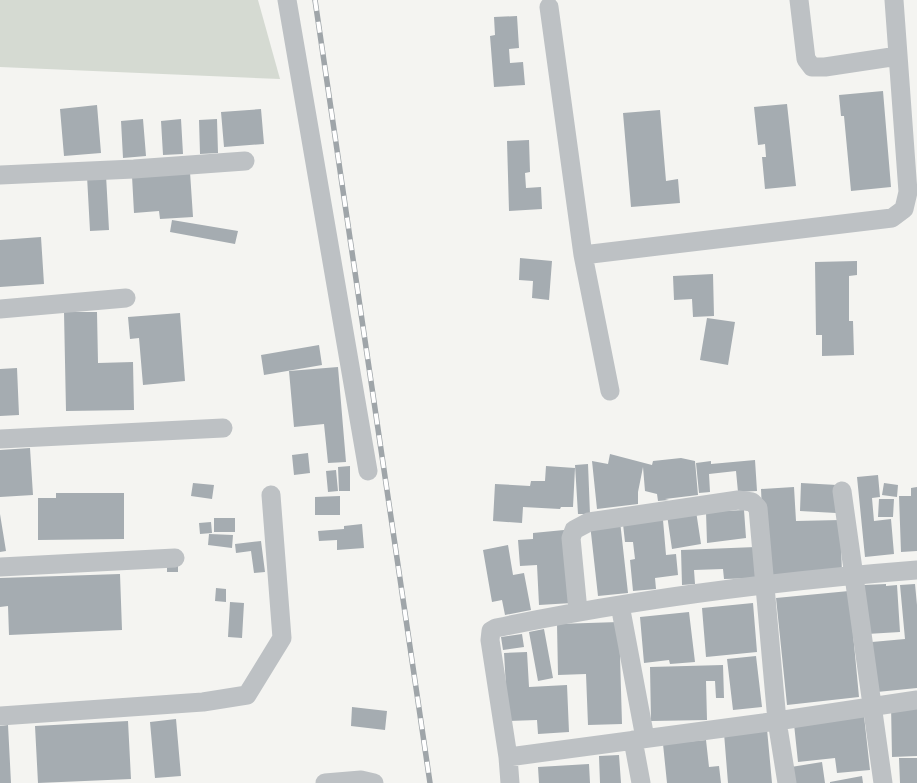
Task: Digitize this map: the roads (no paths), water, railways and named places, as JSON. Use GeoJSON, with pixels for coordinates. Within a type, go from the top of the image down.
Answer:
{"type":"FeatureCollection","features":[{"type":"Feature","properties":{"kind":"street"},"geometry":{"type":"LineString","coordinates":[[287,0],[368,471]]}},
{"type":"Feature","properties":{"kind":"street"},"geometry":{"type":"LineString","coordinates":[[799,0],[806,59],[812,67],[825,67],[898,56]]}},
{"type":"Feature","properties":{"kind":"street"},"geometry":{"type":"LineString","coordinates":[[583,255],[892,218],[904,209],[908,192],[894,0]]}},
{"type":"Feature","properties":{"kind":"street"},"geometry":{"type":"LineString","coordinates":[[549,8],[583,255],[610,392]]}},
{"type":"Feature","properties":{"kind":"street"},"geometry":{"type":"LineString","coordinates":[[0,176],[245,161]]}},
{"type":"Feature","properties":{"kind":"street"},"geometry":{"type":"LineString","coordinates":[[0,309],[126,298]]}},
{"type":"Feature","properties":{"kind":"street"},"geometry":{"type":"LineString","coordinates":[[0,439],[223,428]]}},
{"type":"Feature","properties":{"kind":"street"},"geometry":{"type":"LineString","coordinates":[[842,491],[883,783]]}},
{"type":"Feature","properties":{"kind":"street"},"geometry":{"type":"LineString","coordinates":[[0,716],[203,702],[247,695],[282,638],[271,495]]}},
{"type":"Feature","properties":{"kind":"street"},"geometry":{"type":"LineString","coordinates":[[578,611],[571,538],[574,530],[589,522],[738,500],[752,502],[758,508],[776,721],[787,783]]}},
{"type":"Feature","properties":{"kind":"street"},"geometry":{"type":"LineString","coordinates":[[0,567],[175,558]]}},
{"type":"Feature","properties":{"kind":"street"},"geometry":{"type":"LineString","coordinates":[[510,783],[490,640],[491,631],[496,628],[578,611],[764,584],[917,570]]}},
{"type":"Feature","properties":{"kind":"street"},"geometry":{"type":"LineString","coordinates":[[620,605],[639,739],[641,783]]}},
{"type":"Feature","properties":{"kind":"street"},"geometry":{"type":"LineString","coordinates":[[508,758],[917,700]]}},
{"type":"Feature","properties":{"kind":"street"},"geometry":{"type":"LineString","coordinates":[[325,783],[361,780],[374,783]]}},
{"type":"Feature","properties":{"kind":"railway"},"geometry":{"type":"LineString","coordinates":[[315,0],[430,783]]}}]}
